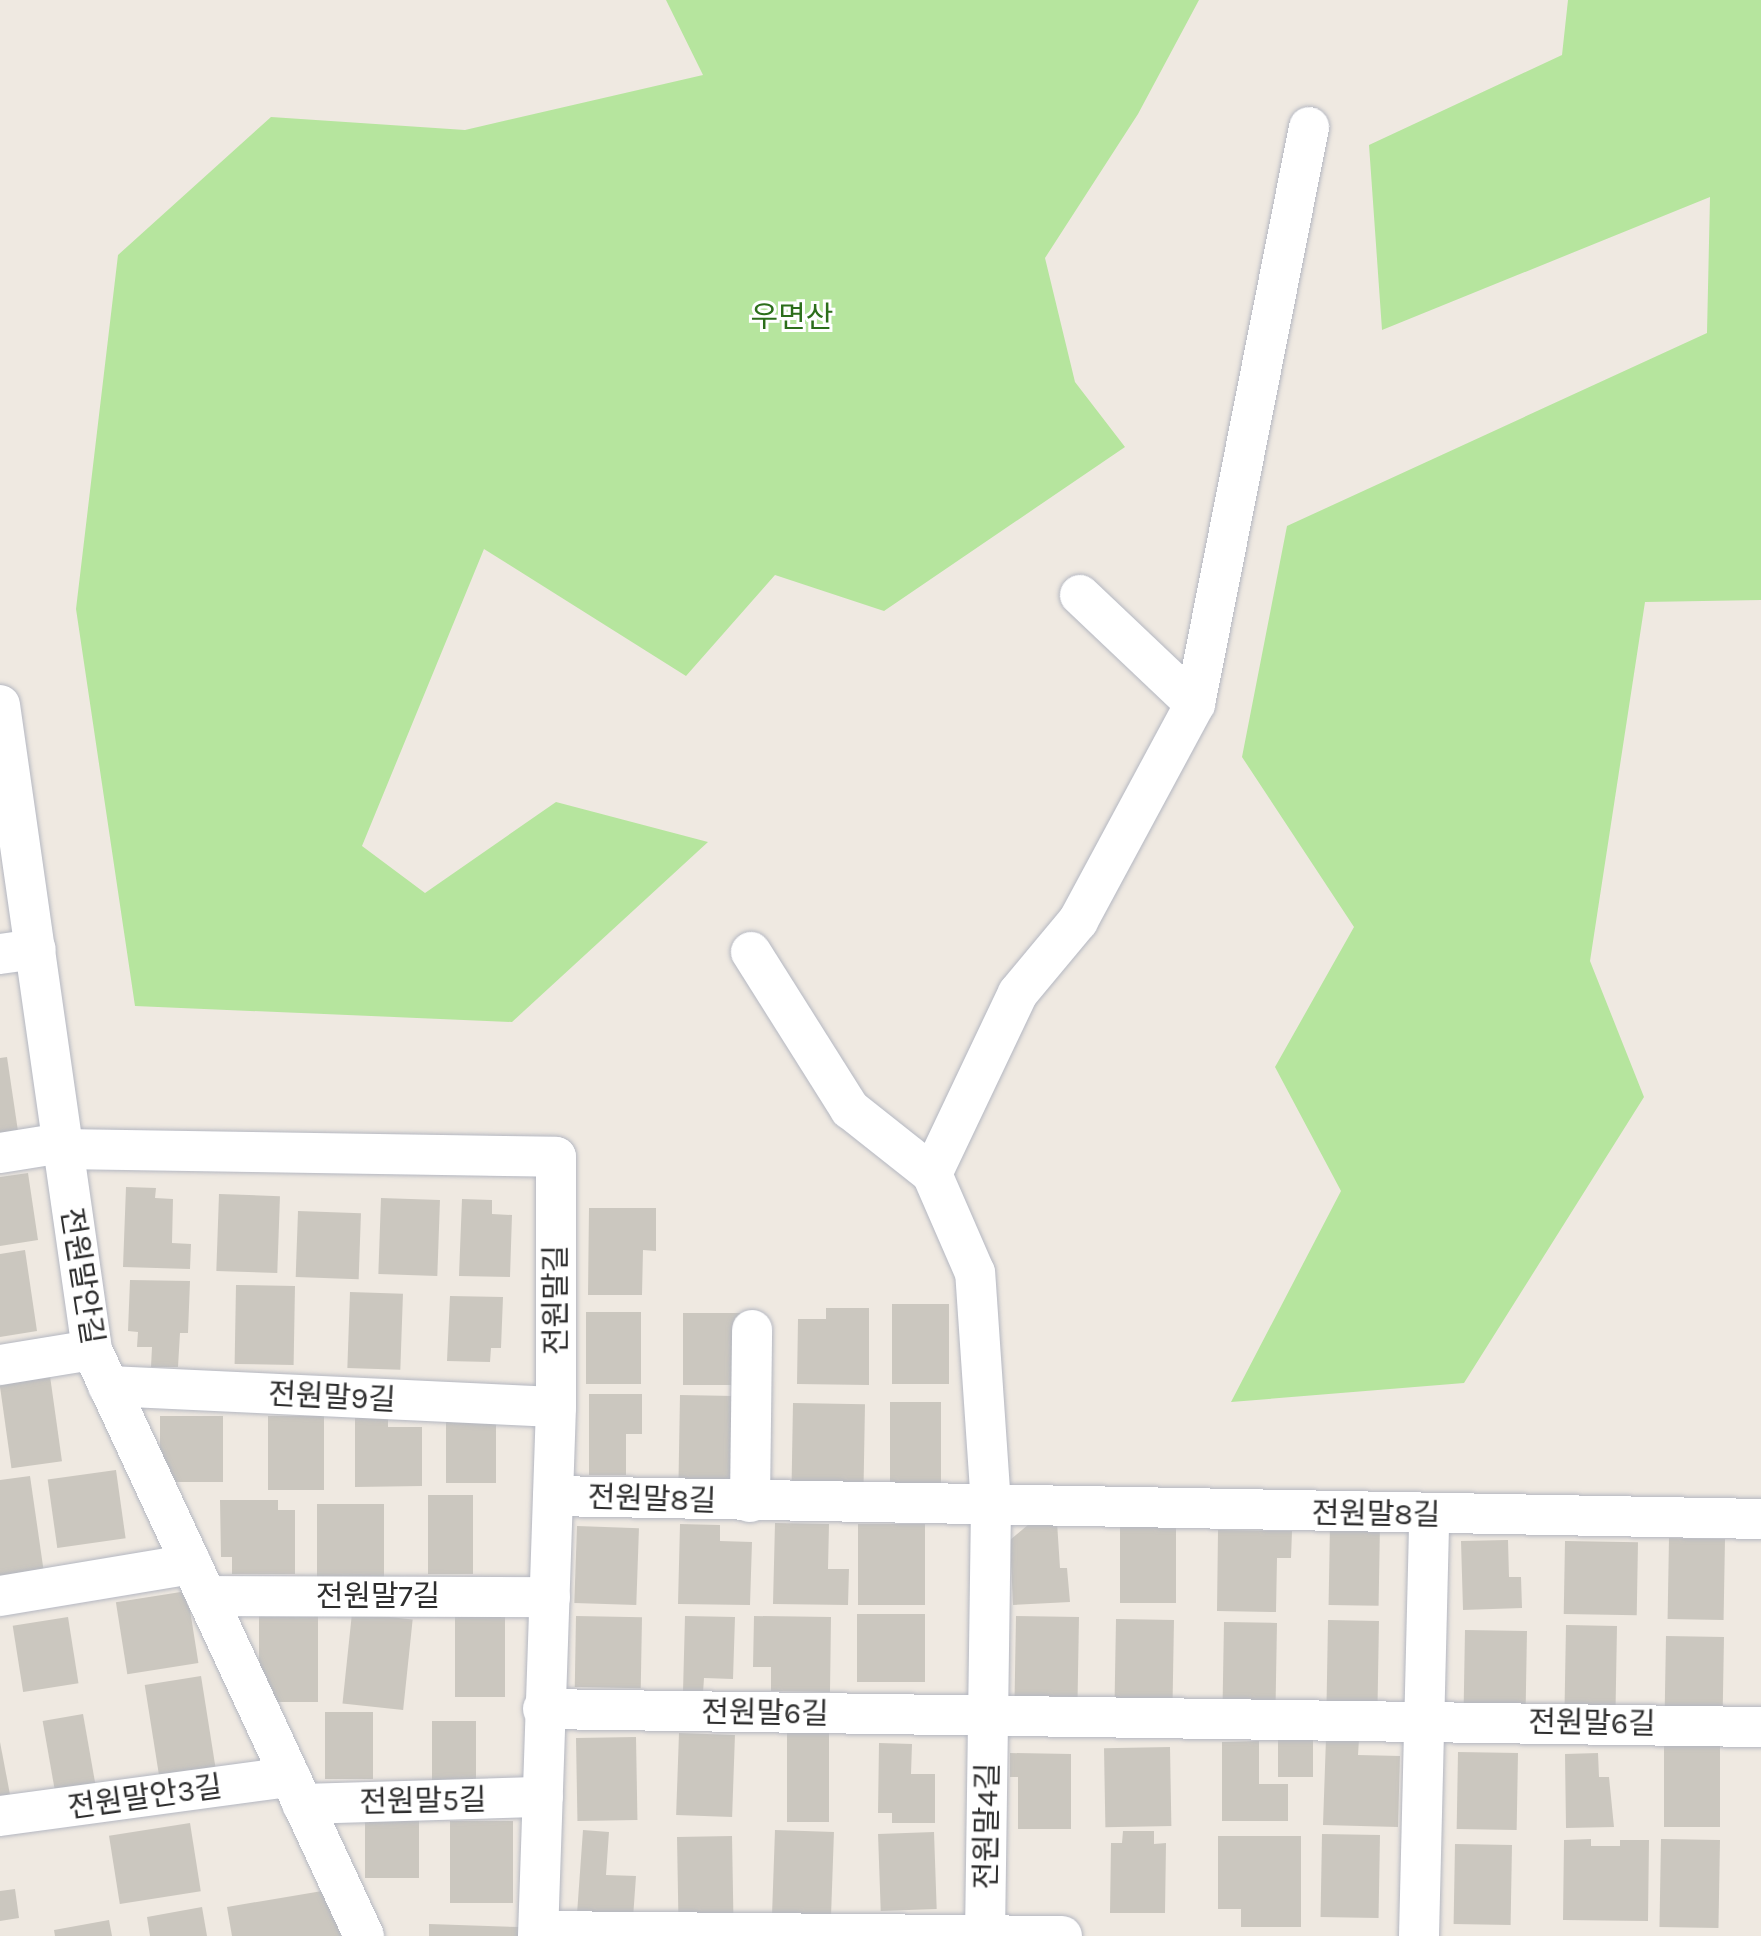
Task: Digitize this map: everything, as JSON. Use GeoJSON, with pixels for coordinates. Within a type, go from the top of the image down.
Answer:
{"type":"FeatureCollection","features":[{"type":"Feature","properties":{"kind":"street"},"geometry":{"type":"LineString","coordinates":[[932,1174],[1018,993],[1078,921],[1195,704],[1309,127]]}},
{"type":"Feature","properties":{"kind":"street"},"geometry":{"type":"LineString","coordinates":[[1080,595],[1195,704]]}},
{"type":"Feature","properties":{"kind":"street","name":"전원말안길"},"geometry":{"type":"LineString","coordinates":[[3,730],[18,951],[62,1146],[92,1350],[364,1936]]}},
{"type":"Feature","properties":{"kind":"street"},"geometry":{"type":"LineString","coordinates":[[751,952],[850,1109],[932,1174],[975,1273],[991,1505],[988,1717]]}},
{"type":"Feature","properties":{"kind":"street"},"geometry":{"type":"LineString","coordinates":[[0,1153],[62,1146]]}},
{"type":"Feature","properties":{"kind":"street","name":"전원말길"},"geometry":{"type":"LineString","coordinates":[[62,1146],[556,1157],[556,1407],[543,1709],[539,1933]]}},
{"type":"Feature","properties":{"kind":"street","name":"전원말8길"},"geometry":{"type":"LineString","coordinates":[[750,1502],[752,1330]]}},
{"type":"Feature","properties":{"kind":"street"},"geometry":{"type":"LineString","coordinates":[[0,1365],[92,1350]]}},
{"type":"Feature","properties":{"kind":"street","name":"전원말9길"},"geometry":{"type":"LineString","coordinates":[[108,1386],[556,1407]]}},
{"type":"Feature","properties":{"kind":"street","name":"전원말8길"},"geometry":{"type":"LineString","coordinates":[[553,1496],[1761,1519]]}},
{"type":"Feature","properties":{"kind":"street"},"geometry":{"type":"LineString","coordinates":[[1419,1936],[1429,1515]]}},
{"type":"Feature","properties":{"kind":"street","name":"전원말7길"},"geometry":{"type":"LineString","coordinates":[[0,1596],[198,1580],[550,1597]]}},
{"type":"Feature","properties":{"kind":"street","name":"전원말6길"},"geometry":{"type":"LineString","coordinates":[[543,1709],[1761,1727]]}},
{"type":"Feature","properties":{"kind":"street","name":"전원말4길"},"geometry":{"type":"LineString","coordinates":[[985,1936],[988,1717]]}},
{"type":"Feature","properties":{"kind":"street","name":"전원말5길"},"geometry":{"type":"LineString","coordinates":[[296,1790],[543,1797]]}},
{"type":"Feature","properties":{"kind":"street","name":"전원말안3길"},"geometry":{"type":"LineString","coordinates":[[0,1816],[296,1790]]}},
{"type":"Feature","properties":{"kind":"street"},"geometry":{"type":"LineString","coordinates":[[539,1933],[1062,1936]]}},
{"type":"Feature","properties":{"kind":"green space","name":"우면산"},"geometry":{"type":"Polygon","coordinates":[[[666,0],[1199,0],[1138,114],[1045,258],[1075,382],[1125,447],[884,611],[775,575],[686,676],[484,549],[362,846],[425,893],[556,802],[708,842],[512,1022],[135,1006],[76,609],[118,255],[271,117],[465,130],[703,75],[666,0]]]}},
{"type":"Feature","properties":{"kind":"green space"},"geometry":{"type":"Polygon","coordinates":[[[1568,0],[1761,0],[1761,600],[1645,602],[1590,961],[1644,1097],[1464,1383],[1231,1402],[1341,1191],[1275,1067],[1354,927],[1242,757],[1287,526],[1707,333],[1710,197],[1382,330],[1369,145],[1562,55],[1568,0]]]}},
{"type":"Feature","properties":{"kind":"building"},"geometry":{"type":"Polygon","coordinates":[[[7,1057],[19,1138],[0,1141],[0,1058],[7,1057]]]}},
{"type":"Feature","properties":{"kind":"building"},"geometry":{"type":"Polygon","coordinates":[[[28,1173],[38,1240],[0,1246],[0,1177],[28,1173]]]}},
{"type":"Feature","properties":{"kind":"building"},"geometry":{"type":"Polygon","coordinates":[[[126,1187],[156,1188],[155,1198],[173,1199],[172,1243],[191,1244],[190,1269],[123,1267],[126,1187]]]}},
{"type":"Feature","properties":{"kind":"building"},"geometry":{"type":"Polygon","coordinates":[[[219,1194],[280,1196],[277,1273],[216,1271],[219,1194]]]}},
{"type":"Feature","properties":{"kind":"building"},"geometry":{"type":"Polygon","coordinates":[[[381,1198],[440,1200],[437,1276],[378,1274],[381,1198]]]}},
{"type":"Feature","properties":{"kind":"building"},"geometry":{"type":"Polygon","coordinates":[[[462,1199],[492,1200],[492,1214],[512,1215],[510,1277],[459,1276],[462,1199]]]}},
{"type":"Feature","properties":{"kind":"building"},"geometry":{"type":"Polygon","coordinates":[[[589,1208],[656,1208],[656,1251],[643,1250],[642,1295],[588,1295],[589,1208]]]}},
{"type":"Feature","properties":{"kind":"building"},"geometry":{"type":"Polygon","coordinates":[[[298,1211],[361,1213],[359,1279],[296,1277],[298,1211]]]}},
{"type":"Feature","properties":{"kind":"building"},"geometry":{"type":"Polygon","coordinates":[[[25,1250],[37,1331],[0,1337],[0,1254],[25,1250]]]}},
{"type":"Feature","properties":{"kind":"building"},"geometry":{"type":"Polygon","coordinates":[[[130,1280],[190,1281],[188,1333],[180,1333],[178,1367],[151,1367],[152,1347],[137,1347],[138,1332],[128,1331],[130,1280]]]}},
{"type":"Feature","properties":{"kind":"building"},"geometry":{"type":"Polygon","coordinates":[[[236,1285],[295,1286],[294,1365],[235,1364],[236,1285]]]}},
{"type":"Feature","properties":{"kind":"building"},"geometry":{"type":"Polygon","coordinates":[[[350,1292],[403,1294],[400,1370],[347,1368],[350,1292]]]}},
{"type":"Feature","properties":{"kind":"building"},"geometry":{"type":"Polygon","coordinates":[[[450,1296],[503,1297],[501,1348],[491,1348],[490,1362],[447,1361],[450,1296]]]}},
{"type":"Feature","properties":{"kind":"building"},"geometry":{"type":"Polygon","coordinates":[[[892,1304],[949,1304],[949,1384],[892,1384],[892,1304]]]}},
{"type":"Feature","properties":{"kind":"building"},"geometry":{"type":"Polygon","coordinates":[[[826,1308],[869,1308],[869,1385],[797,1384],[798,1319],[826,1319],[826,1308]]]}},
{"type":"Feature","properties":{"kind":"building"},"geometry":{"type":"Polygon","coordinates":[[[586,1312],[641,1312],[641,1384],[586,1384],[586,1312]]]}},
{"type":"Feature","properties":{"kind":"building"},"geometry":{"type":"Polygon","coordinates":[[[683,1313],[740,1313],[740,1385],[683,1385],[683,1313]]]}},
{"type":"Feature","properties":{"kind":"building"},"geometry":{"type":"Polygon","coordinates":[[[50,1376],[62,1461],[11,1468],[0,1383],[50,1376]]]}},
{"type":"Feature","properties":{"kind":"building"},"geometry":{"type":"Polygon","coordinates":[[[589,1394],[642,1394],[642,1434],[626,1434],[626,1475],[589,1475],[589,1394]]]}},
{"type":"Feature","properties":{"kind":"building"},"geometry":{"type":"Polygon","coordinates":[[[680,1395],[734,1396],[732,1486],[678,1485],[680,1395]]]}},
{"type":"Feature","properties":{"kind":"building"},"geometry":{"type":"Polygon","coordinates":[[[890,1402],[941,1402],[941,1488],[890,1488],[890,1402]]]}},
{"type":"Feature","properties":{"kind":"building"},"geometry":{"type":"Polygon","coordinates":[[[793,1403],[865,1404],[864,1483],[792,1482],[793,1403]]]}},
{"type":"Feature","properties":{"kind":"building"},"geometry":{"type":"Polygon","coordinates":[[[446,1412],[496,1412],[496,1483],[446,1483],[446,1412]]]}},
{"type":"Feature","properties":{"kind":"building"},"geometry":{"type":"Polygon","coordinates":[[[160,1416],[223,1416],[223,1482],[160,1482],[160,1416]]]}},
{"type":"Feature","properties":{"kind":"building"},"geometry":{"type":"Polygon","coordinates":[[[268,1416],[324,1416],[324,1490],[268,1490],[268,1416]]]}},
{"type":"Feature","properties":{"kind":"building"},"geometry":{"type":"Polygon","coordinates":[[[388,1417],[388,1427],[422,1427],[422,1486],[355,1487],[355,1418],[388,1417]]]}},
{"type":"Feature","properties":{"kind":"building"},"geometry":{"type":"Polygon","coordinates":[[[116,1470],[126,1538],[57,1548],[48,1480],[116,1470]]]}},
{"type":"Feature","properties":{"kind":"building"},"geometry":{"type":"Polygon","coordinates":[[[30,1476],[44,1573],[0,1580],[0,1480],[30,1476]]]}},
{"type":"Feature","properties":{"kind":"building"},"geometry":{"type":"Polygon","coordinates":[[[428,1495],[473,1495],[473,1574],[428,1574],[428,1495]]]}},
{"type":"Feature","properties":{"kind":"building"},"geometry":{"type":"Polygon","coordinates":[[[220,1500],[278,1500],[278,1510],[295,1510],[295,1574],[232,1574],[232,1557],[221,1557],[220,1500]]]}},
{"type":"Feature","properties":{"kind":"building"},"geometry":{"type":"Polygon","coordinates":[[[317,1504],[384,1504],[384,1580],[317,1580],[317,1504]]]}},
{"type":"Feature","properties":{"kind":"building"},"geometry":{"type":"Polygon","coordinates":[[[1120,1521],[1176,1521],[1176,1603],[1120,1603],[1120,1521]]]}},
{"type":"Feature","properties":{"kind":"building"},"geometry":{"type":"Polygon","coordinates":[[[1057,1522],[1060,1568],[1067,1568],[1070,1602],[1013,1605],[1010,1540],[1029,1524],[1057,1522]]]}},
{"type":"Feature","properties":{"kind":"building"},"geometry":{"type":"Polygon","coordinates":[[[775,1523],[829,1524],[828,1569],[849,1569],[848,1605],[773,1604],[775,1523]]]}},
{"type":"Feature","properties":{"kind":"building"},"geometry":{"type":"Polygon","coordinates":[[[680,1524],[720,1525],[720,1541],[752,1542],[750,1605],[678,1604],[680,1524]]]}},
{"type":"Feature","properties":{"kind":"building"},"geometry":{"type":"Polygon","coordinates":[[[858,1524],[925,1524],[925,1605],[858,1605],[858,1524]]]}},
{"type":"Feature","properties":{"kind":"building"},"geometry":{"type":"Polygon","coordinates":[[[1330,1524],[1380,1525],[1379,1606],[1329,1605],[1330,1524]]]}},
{"type":"Feature","properties":{"kind":"building"},"geometry":{"type":"Polygon","coordinates":[[[577,1526],[639,1528],[636,1605],[574,1603],[577,1526]]]}},
{"type":"Feature","properties":{"kind":"building"},"geometry":{"type":"Polygon","coordinates":[[[1218,1530],[1292,1531],[1291,1558],[1277,1558],[1276,1612],[1217,1611],[1218,1530]]]}},
{"type":"Feature","properties":{"kind":"building"},"geometry":{"type":"Polygon","coordinates":[[[1669,1538],[1725,1539],[1724,1620],[1668,1619],[1669,1538]]]}},
{"type":"Feature","properties":{"kind":"building"},"geometry":{"type":"Polygon","coordinates":[[[1508,1540],[1509,1577],[1521,1577],[1522,1608],[1463,1610],[1461,1541],[1508,1540]]]}},
{"type":"Feature","properties":{"kind":"building"},"geometry":{"type":"Polygon","coordinates":[[[1565,1541],[1638,1542],[1637,1615],[1564,1614],[1565,1541]]]}},
{"type":"Feature","properties":{"kind":"building"},"geometry":{"type":"Polygon","coordinates":[[[187,1591],[198,1663],[127,1674],[116,1602],[187,1591]]]}},
{"type":"Feature","properties":{"kind":"building"},"geometry":{"type":"Polygon","coordinates":[[[259,1610],[318,1610],[318,1702],[259,1702],[259,1610]]]}},
{"type":"Feature","properties":{"kind":"building"},"geometry":{"type":"Polygon","coordinates":[[[352,1613],[413,1619],[403,1710],[342,1704],[352,1613]]]}},
{"type":"Feature","properties":{"kind":"building"},"geometry":{"type":"Polygon","coordinates":[[[857,1614],[925,1614],[925,1682],[857,1682],[857,1614]]]}},
{"type":"Feature","properties":{"kind":"building"},"geometry":{"type":"Polygon","coordinates":[[[576,1616],[642,1617],[641,1688],[575,1687],[576,1616]]]}},
{"type":"Feature","properties":{"kind":"building"},"geometry":{"type":"Polygon","coordinates":[[[685,1616],[735,1617],[733,1679],[704,1678],[703,1693],[683,1692],[685,1616]]]}},
{"type":"Feature","properties":{"kind":"building"},"geometry":{"type":"Polygon","coordinates":[[[754,1616],[831,1617],[830,1692],[771,1691],[771,1667],[753,1667],[754,1616]]]}},
{"type":"Feature","properties":{"kind":"building"},"geometry":{"type":"Polygon","coordinates":[[[1016,1616],[1079,1617],[1078,1697],[1015,1696],[1016,1616]]]}},
{"type":"Feature","properties":{"kind":"building"},"geometry":{"type":"Polygon","coordinates":[[[68,1617],[78,1683],[23,1692],[13,1626],[68,1617]]]}},
{"type":"Feature","properties":{"kind":"building"},"geometry":{"type":"Polygon","coordinates":[[[455,1617],[505,1617],[505,1697],[455,1697],[455,1617]]]}},
{"type":"Feature","properties":{"kind":"building"},"geometry":{"type":"Polygon","coordinates":[[[1116,1619],[1174,1620],[1173,1702],[1115,1701],[1116,1619]]]}},
{"type":"Feature","properties":{"kind":"building"},"geometry":{"type":"Polygon","coordinates":[[[1328,1620],[1379,1621],[1378,1705],[1327,1704],[1328,1620]]]}},
{"type":"Feature","properties":{"kind":"building"},"geometry":{"type":"Polygon","coordinates":[[[1224,1622],[1277,1623],[1276,1703],[1223,1702],[1224,1622]]]}},
{"type":"Feature","properties":{"kind":"building"},"geometry":{"type":"Polygon","coordinates":[[[1566,1625],[1617,1626],[1615,1714],[1564,1713],[1566,1625]]]}},
{"type":"Feature","properties":{"kind":"building"},"geometry":{"type":"Polygon","coordinates":[[[1465,1630],[1527,1631],[1526,1704],[1464,1703],[1465,1630]]]}},
{"type":"Feature","properties":{"kind":"building"},"geometry":{"type":"Polygon","coordinates":[[[1666,1636],[1724,1637],[1723,1707],[1665,1706],[1666,1636]]]}},
{"type":"Feature","properties":{"kind":"building"},"geometry":{"type":"Polygon","coordinates":[[[201,1676],[216,1772],[160,1781],[145,1685],[201,1676]]]}},
{"type":"Feature","properties":{"kind":"building"},"geometry":{"type":"Polygon","coordinates":[[[325,1712],[373,1712],[373,1779],[325,1779],[325,1712]]]}},
{"type":"Feature","properties":{"kind":"building"},"geometry":{"type":"Polygon","coordinates":[[[83,1714],[95,1784],[55,1791],[43,1721],[83,1714]]]}},
{"type":"Feature","properties":{"kind":"building"},"geometry":{"type":"Polygon","coordinates":[[[432,1721],[476,1721],[476,1788],[432,1788],[432,1721]]]}},
{"type":"Feature","properties":{"kind":"building"},"geometry":{"type":"Polygon","coordinates":[[[787,1732],[829,1732],[829,1822],[787,1822],[787,1732]]]}},
{"type":"Feature","properties":{"kind":"building"},"geometry":{"type":"Polygon","coordinates":[[[679,1733],[735,1735],[732,1817],[676,1815],[679,1733]]]}},
{"type":"Feature","properties":{"kind":"building"},"geometry":{"type":"Polygon","coordinates":[[[636,1737],[637,1820],[577,1821],[576,1738],[636,1737]]]}},
{"type":"Feature","properties":{"kind":"building"},"geometry":{"type":"Polygon","coordinates":[[[1278,1738],[1313,1738],[1313,1777],[1278,1777],[1278,1738]]]}},
{"type":"Feature","properties":{"kind":"building"},"geometry":{"type":"Polygon","coordinates":[[[1326,1738],[1359,1739],[1358,1755],[1400,1756],[1398,1827],[1323,1825],[1326,1738]]]}},
{"type":"Feature","properties":{"kind":"building"},"geometry":{"type":"Polygon","coordinates":[[[1259,1741],[1259,1784],[1288,1784],[1288,1821],[1222,1821],[1222,1742],[1259,1741]]]}},
{"type":"Feature","properties":{"kind":"building"},"geometry":{"type":"Polygon","coordinates":[[[0,1742],[12,1805],[0,1807],[0,1742]]]}},
{"type":"Feature","properties":{"kind":"building"},"geometry":{"type":"Polygon","coordinates":[[[879,1743],[912,1744],[911,1774],[935,1774],[935,1823],[892,1823],[892,1813],[878,1813],[879,1743]]]}},
{"type":"Feature","properties":{"kind":"building"},"geometry":{"type":"Polygon","coordinates":[[[1664,1745],[1720,1745],[1720,1827],[1664,1827],[1664,1745]]]}},
{"type":"Feature","properties":{"kind":"building"},"geometry":{"type":"Polygon","coordinates":[[[1170,1747],[1171,1826],[1105,1827],[1104,1748],[1170,1747]]]}},
{"type":"Feature","properties":{"kind":"building"},"geometry":{"type":"Polygon","coordinates":[[[1458,1752],[1518,1753],[1517,1830],[1457,1829],[1458,1752]]]}},
{"type":"Feature","properties":{"kind":"building"},"geometry":{"type":"Polygon","coordinates":[[[1010,1753],[1071,1754],[1071,1829],[1018,1829],[1018,1777],[1010,1777],[1010,1753]]]}},
{"type":"Feature","properties":{"kind":"building"},"geometry":{"type":"Polygon","coordinates":[[[1598,1753],[1599,1777],[1609,1777],[1614,1827],[1566,1828],[1565,1754],[1598,1753]]]}},
{"type":"Feature","properties":{"kind":"building"},"geometry":{"type":"Polygon","coordinates":[[[365,1809],[419,1809],[419,1878],[365,1878],[365,1809]]]}},
{"type":"Feature","properties":{"kind":"building"},"geometry":{"type":"Polygon","coordinates":[[[450,1821],[513,1821],[513,1903],[450,1903],[450,1821]]]}},
{"type":"Feature","properties":{"kind":"building"},"geometry":{"type":"Polygon","coordinates":[[[190,1823],[201,1891],[120,1904],[109,1836],[190,1823]]]}},
{"type":"Feature","properties":{"kind":"building"},"geometry":{"type":"Polygon","coordinates":[[[583,1830],[609,1832],[606,1875],[636,1876],[633,1918],[577,1914],[583,1830]]]}},
{"type":"Feature","properties":{"kind":"building"},"geometry":{"type":"Polygon","coordinates":[[[775,1830],[834,1832],[831,1916],[772,1914],[775,1830]]]}},
{"type":"Feature","properties":{"kind":"building"},"geometry":{"type":"Polygon","coordinates":[[[1123,1831],[1154,1831],[1154,1844],[1166,1843],[1165,1913],[1110,1913],[1111,1843],[1122,1843],[1123,1831]]]}},
{"type":"Feature","properties":{"kind":"building"},"geometry":{"type":"Polygon","coordinates":[[[934,1832],[937,1909],[881,1911],[878,1834],[934,1832]]]}},
{"type":"Feature","properties":{"kind":"building"},"geometry":{"type":"Polygon","coordinates":[[[1322,1834],[1380,1835],[1379,1918],[1321,1917],[1322,1834]]]}},
{"type":"Feature","properties":{"kind":"building"},"geometry":{"type":"Polygon","coordinates":[[[732,1836],[733,1913],[678,1914],[677,1837],[732,1836]]]}},
{"type":"Feature","properties":{"kind":"building"},"geometry":{"type":"Polygon","coordinates":[[[1218,1836],[1301,1836],[1301,1927],[1241,1927],[1241,1909],[1218,1909],[1218,1836]]]}},
{"type":"Feature","properties":{"kind":"building"},"geometry":{"type":"Polygon","coordinates":[[[1591,1839],[1591,1846],[1620,1846],[1620,1840],[1649,1840],[1648,1921],[1563,1920],[1564,1840],[1591,1839]]]}},
{"type":"Feature","properties":{"kind":"building"},"geometry":{"type":"Polygon","coordinates":[[[1661,1839],[1720,1840],[1718,1928],[1659,1927],[1661,1839]]]}},
{"type":"Feature","properties":{"kind":"building"},"geometry":{"type":"Polygon","coordinates":[[[1455,1844],[1512,1845],[1511,1925],[1454,1924],[1455,1844]]]}},
{"type":"Feature","properties":{"kind":"building"},"geometry":{"type":"Polygon","coordinates":[[[15,1889],[19,1918],[0,1921],[0,1891],[15,1889]]]}},
{"type":"Feature","properties":{"kind":"building"},"geometry":{"type":"Polygon","coordinates":[[[334,1889],[341,1936],[232,1936],[227,1907],[334,1889]]]}},
{"type":"Feature","properties":{"kind":"building"},"geometry":{"type":"Polygon","coordinates":[[[202,1907],[207,1936],[150,1936],[147,1917],[202,1907]]]}},
{"type":"Feature","properties":{"kind":"building"},"geometry":{"type":"Polygon","coordinates":[[[109,1920],[112,1936],[55,1936],[54,1930],[109,1920]]]}},
{"type":"Feature","properties":{"kind":"building"},"geometry":{"type":"Polygon","coordinates":[[[429,1924],[519,1927],[519,1936],[429,1936],[429,1924]]]}}]}
